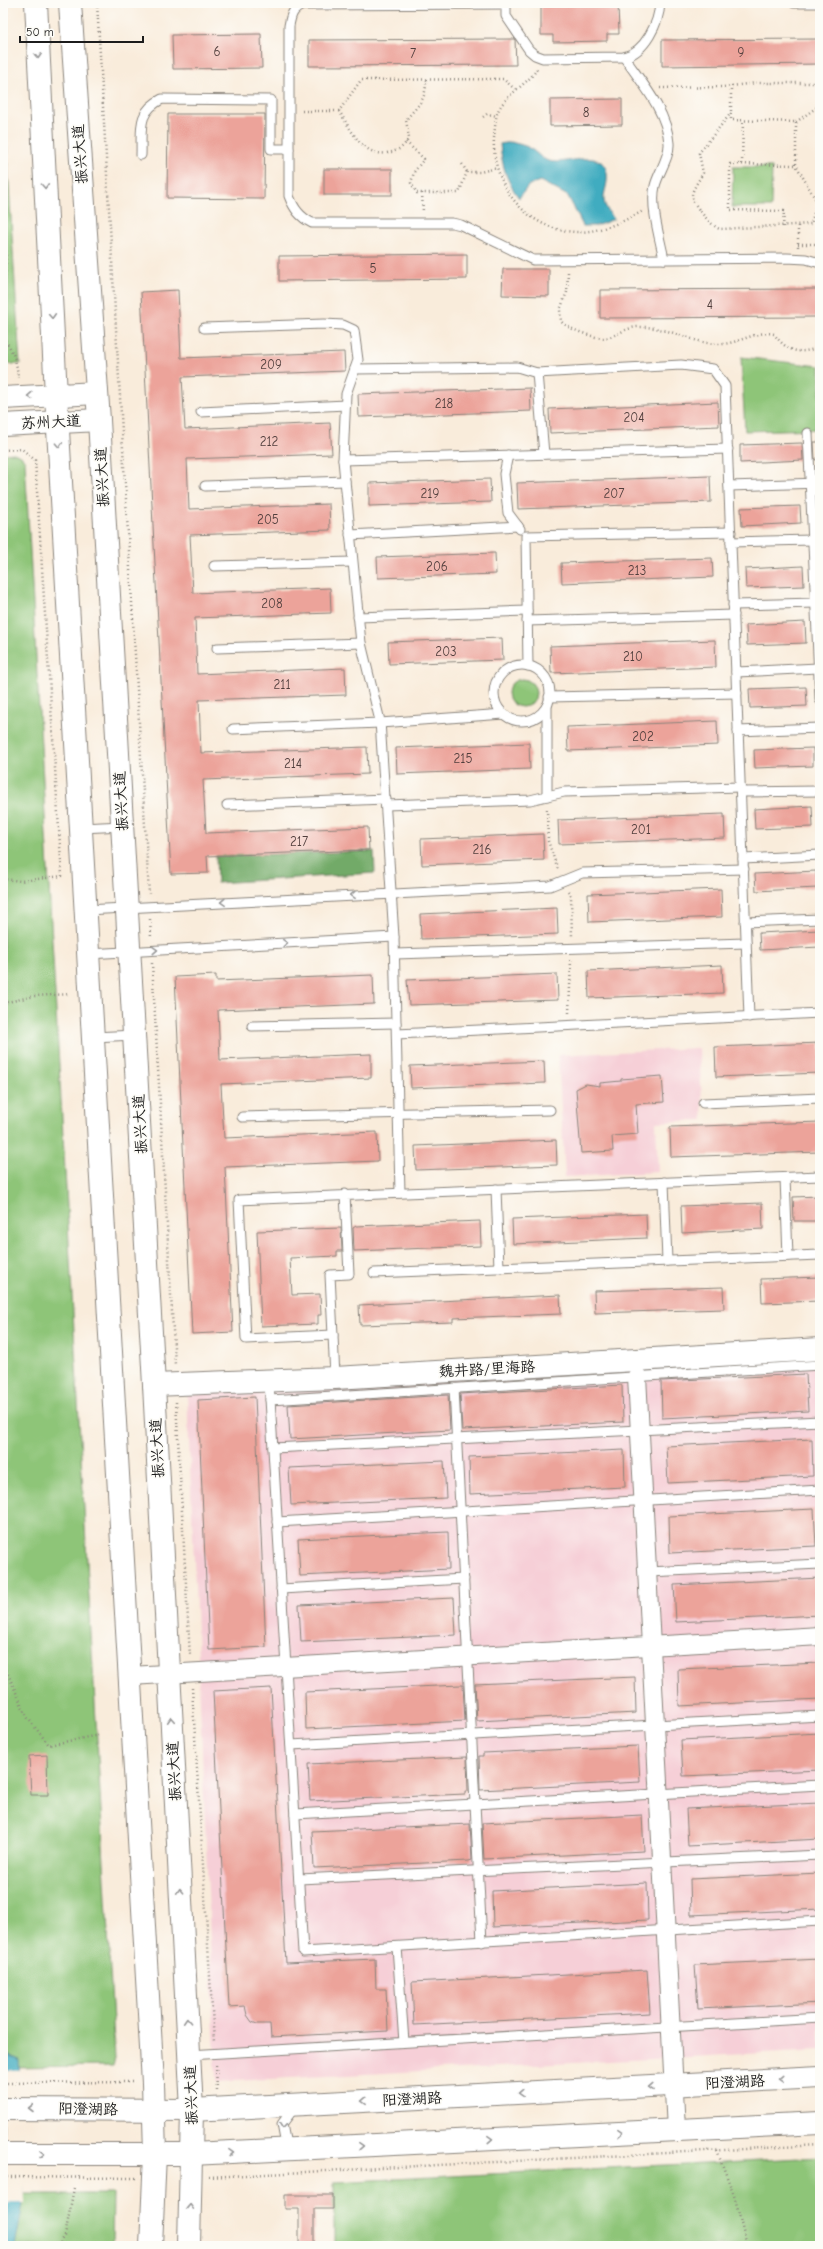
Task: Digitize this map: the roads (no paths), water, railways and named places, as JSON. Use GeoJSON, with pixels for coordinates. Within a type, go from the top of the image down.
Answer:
{"type":"FeatureCollection","features":[{"type":"Feature","properties":{"kind":"main road"},"geometry":{"type":"LineString","coordinates":[[36,3],[56,395],[154,2110],[155,2154],[151,2246]]}},
{"type":"Feature","properties":{"kind":"main road","name":"振兴大道"},"geometry":{"type":"LineString","coordinates":[[70,3],[99,420],[135,1035],[165,1385],[169,1674],[192,2110],[189,2246]]}},
{"type":"Feature","properties":{"kind":"main road","name":"苏州大道"},"geometry":{"type":"LineString","coordinates":[[3,398],[97,393]]}},
{"type":"Feature","properties":{"kind":"main road","name":"苏州大道"},"geometry":{"type":"LineString","coordinates":[[3,425],[99,420]]}},
{"type":"Feature","properties":{"kind":"main road","name":"魏井路/里海路"},"geometry":{"type":"LineString","coordinates":[[165,1385],[269,1391],[335,1378],[820,1349]]}},
{"type":"Feature","properties":{"kind":"main road","name":"阳澄湖路"},"geometry":{"type":"LineString","coordinates":[[3,2109],[218,2109],[820,2076]]}},
{"type":"Feature","properties":{"kind":"main road"},"geometry":{"type":"LineString","coordinates":[[3,2154],[192,2154],[820,2123]]}},
{"type":"Feature","properties":{"kind":"street"},"geometry":{"type":"LineString","coordinates":[[637,1376],[676,2130]]}},
{"type":"Feature","properties":{"kind":"street"},"geometry":{"type":"LineString","coordinates":[[130,1676],[820,1636]]}},
{"type":"Feature","properties":{"kind":"lane"},"geometry":{"type":"LineString","coordinates":[[660,3],[659,16],[642,46],[634,54],[624,57],[543,58],[529,50],[506,16],[506,3],[304,5],[295,8],[291,16],[289,26],[289,196],[293,205],[304,219],[312,223],[423,223],[461,225],[533,260],[798,258],[820,262]]}},
{"type":"Feature","properties":{"kind":"lane"},"geometry":{"type":"LineString","coordinates":[[794,3],[820,3]]}},
{"type":"Feature","properties":{"kind":"lane"},"geometry":{"type":"LineString","coordinates":[[624,57],[645,88],[664,122],[669,145],[654,187],[654,202],[664,259]]}},
{"type":"Feature","properties":{"kind":"lane"},"geometry":{"type":"LineString","coordinates":[[141,155],[142,117],[154,103],[162,100],[271,100],[271,149],[289,149]]}},
{"type":"Feature","properties":{"kind":"lane"},"geometry":{"type":"LineString","coordinates":[[204,328],[324,324],[343,325],[354,330],[358,360],[346,394],[343,460],[361,643],[380,723],[395,954],[400,1193]]}},
{"type":"Feature","properties":{"kind":"lane"},"geometry":{"type":"LineString","coordinates":[[355,369],[516,367],[537,373],[681,365],[713,369],[725,386],[749,1017]]}},
{"type":"Feature","properties":{"kind":"lane"},"geometry":{"type":"LineString","coordinates":[[537,373],[544,454]]}},
{"type":"Feature","properties":{"kind":"lane"},"geometry":{"type":"LineString","coordinates":[[201,412],[346,405]]}},
{"type":"Feature","properties":{"kind":"lane"},"geometry":{"type":"LineString","coordinates":[[808,433],[810,484],[815,544],[820,700]]}},
{"type":"Feature","properties":{"kind":"lane"},"geometry":{"type":"LineString","coordinates":[[343,460],[728,449]]}},
{"type":"Feature","properties":{"kind":"lane"},"geometry":{"type":"LineString","coordinates":[[508,455],[504,474],[508,513],[526,536],[528,666]]}},
{"type":"Feature","properties":{"kind":"lane"},"geometry":{"type":"LineString","coordinates":[[205,486],[345,481]]}},
{"type":"Feature","properties":{"kind":"lane"},"geometry":{"type":"LineString","coordinates":[[729,486],[820,483]]}},
{"type":"Feature","properties":{"kind":"lane"},"geometry":{"type":"LineString","coordinates":[[350,535],[518,526]]}},
{"type":"Feature","properties":{"kind":"lane"},"geometry":{"type":"LineString","coordinates":[[526,536],[731,532]]}},
{"type":"Feature","properties":{"kind":"lane"},"geometry":{"type":"LineString","coordinates":[[731,542],[815,544]]}},
{"type":"Feature","properties":{"kind":"lane"},"geometry":{"type":"LineString","coordinates":[[214,566],[352,562]]}},
{"type":"Feature","properties":{"kind":"lane"},"geometry":{"type":"LineString","coordinates":[[527,621],[734,610],[816,603]]}},
{"type":"Feature","properties":{"kind":"lane"},"geometry":{"type":"LineString","coordinates":[[358,617],[527,611]]}},
{"type":"Feature","properties":{"kind":"lane"},"geometry":{"type":"LineString","coordinates":[[217,648],[361,643]]}},
{"type":"Feature","properties":{"kind":"lane"},"geometry":{"type":"LineString","coordinates":[[547,796],[548,701],[550,688],[546,679],[540,672],[528,666],[514,666],[505,670],[497,681],[494,694],[496,703],[504,714],[516,720],[533,718],[548,701],[737,693]]}},
{"type":"Feature","properties":{"kind":"lane"},"geometry":{"type":"LineString","coordinates":[[736,672],[819,672]]}},
{"type":"Feature","properties":{"kind":"lane"},"geometry":{"type":"LineString","coordinates":[[233,728],[380,723],[504,714]]}},
{"type":"Feature","properties":{"kind":"lane"},"geometry":{"type":"LineString","coordinates":[[738,731],[820,728]]}},
{"type":"Feature","properties":{"kind":"lane"},"geometry":{"type":"LineString","coordinates":[[227,806],[530,800],[564,792],[741,790],[820,791]]}},
{"type":"Feature","properties":{"kind":"lane"},"geometry":{"type":"LineString","coordinates":[[81,828],[123,826]]}},
{"type":"Feature","properties":{"kind":"lane"},"geometry":{"type":"LineString","coordinates":[[743,859],[820,855]]}},
{"type":"Feature","properties":{"kind":"lane"},"geometry":{"type":"LineString","coordinates":[[86,910],[550,886],[582,873],[744,869]]}},
{"type":"Feature","properties":{"kind":"lane"},"geometry":{"type":"LineString","coordinates":[[746,922],[820,919]]}},
{"type":"Feature","properties":{"kind":"lane"},"geometry":{"type":"LineString","coordinates":[[88,954],[394,937]]}},
{"type":"Feature","properties":{"kind":"lane"},"geometry":{"type":"LineString","coordinates":[[395,954],[746,943]]}},
{"type":"Feature","properties":{"kind":"lane"},"geometry":{"type":"LineString","coordinates":[[397,1034],[820,1013]]}},
{"type":"Feature","properties":{"kind":"lane"},"geometry":{"type":"LineString","coordinates":[[252,1026],[396,1023]]}},
{"type":"Feature","properties":{"kind":"lane"},"geometry":{"type":"LineString","coordinates":[[93,1037],[135,1035]]}},
{"type":"Feature","properties":{"kind":"lane"},"geometry":{"type":"LineString","coordinates":[[703,1103],[820,1098]]}},
{"type":"Feature","properties":{"kind":"lane"},"geometry":{"type":"LineString","coordinates":[[242,1117],[550,1110]]}},
{"type":"Feature","properties":{"kind":"lane"},"geometry":{"type":"LineString","coordinates":[[333,1335],[246,1339],[239,1200],[345,1194],[820,1176]]}},
{"type":"Feature","properties":{"kind":"lane"},"geometry":{"type":"LineString","coordinates":[[785,1178],[788,1256]]}},
{"type":"Feature","properties":{"kind":"lane"},"geometry":{"type":"LineString","coordinates":[[664,1182],[667,1261]]}},
{"type":"Feature","properties":{"kind":"lane"},"geometry":{"type":"LineString","coordinates":[[496,1189],[499,1268]]}},
{"type":"Feature","properties":{"kind":"lane"},"geometry":{"type":"LineString","coordinates":[[335,1378],[330,1275],[349,1274],[345,1194]]}},
{"type":"Feature","properties":{"kind":"lane"},"geometry":{"type":"LineString","coordinates":[[374,1273],[820,1254]]}},
{"type":"Feature","properties":{"kind":"lane"},"geometry":{"type":"LineString","coordinates":[[820,1365],[454,1388],[269,1391],[304,1952],[820,1921]]}},
{"type":"Feature","properties":{"kind":"lane"},"geometry":{"type":"LineString","coordinates":[[454,1388],[482,1942]]}},
{"type":"Feature","properties":{"kind":"lane"},"geometry":{"type":"LineString","coordinates":[[273,1448],[820,1421]]}},
{"type":"Feature","properties":{"kind":"lane"},"geometry":{"type":"LineString","coordinates":[[277,1522],[820,1490]]}},
{"type":"Feature","properties":{"kind":"lane"},"geometry":{"type":"LineString","coordinates":[[648,1572],[820,1564]]}},
{"type":"Feature","properties":{"kind":"lane"},"geometry":{"type":"LineString","coordinates":[[281,1589],[464,1579]]}},
{"type":"Feature","properties":{"kind":"lane"},"geometry":{"type":"LineString","coordinates":[[291,1745],[820,1716]]}},
{"type":"Feature","properties":{"kind":"lane"},"geometry":{"type":"LineString","coordinates":[[295,1814],[820,1785]]}},
{"type":"Feature","properties":{"kind":"lane"},"geometry":{"type":"LineString","coordinates":[[299,1879],[820,1855]]}},
{"type":"Feature","properties":{"kind":"lane"},"geometry":{"type":"LineString","coordinates":[[397,1947],[404,2042]]}},
{"type":"Feature","properties":{"kind":"lane"},"geometry":{"type":"LineString","coordinates":[[189,2055],[820,2018]]}},
{"type":"Feature","properties":{"kind":"lane"},"geometry":{"type":"LineString","coordinates":[[294,2150],[285,2140],[282,2124],[289,2113],[298,2105]]}},
{"type":"Feature","properties":{"kind":"water"},"geometry":{"type":"Polygon","coordinates":[[[511,142],[527,146],[544,159],[553,162],[581,159],[598,160],[604,165],[607,173],[604,200],[608,211],[614,219],[596,226],[583,226],[568,196],[540,181],[529,185],[519,198],[508,179],[503,166],[501,152],[500,144],[511,142]]]}},
{"type":"Feature","properties":{"kind":"water"},"geometry":{"type":"Polygon","coordinates":[[[3,2051],[19,2060],[24,2199],[15,2246],[3,2246],[3,2051]]]}}]}
